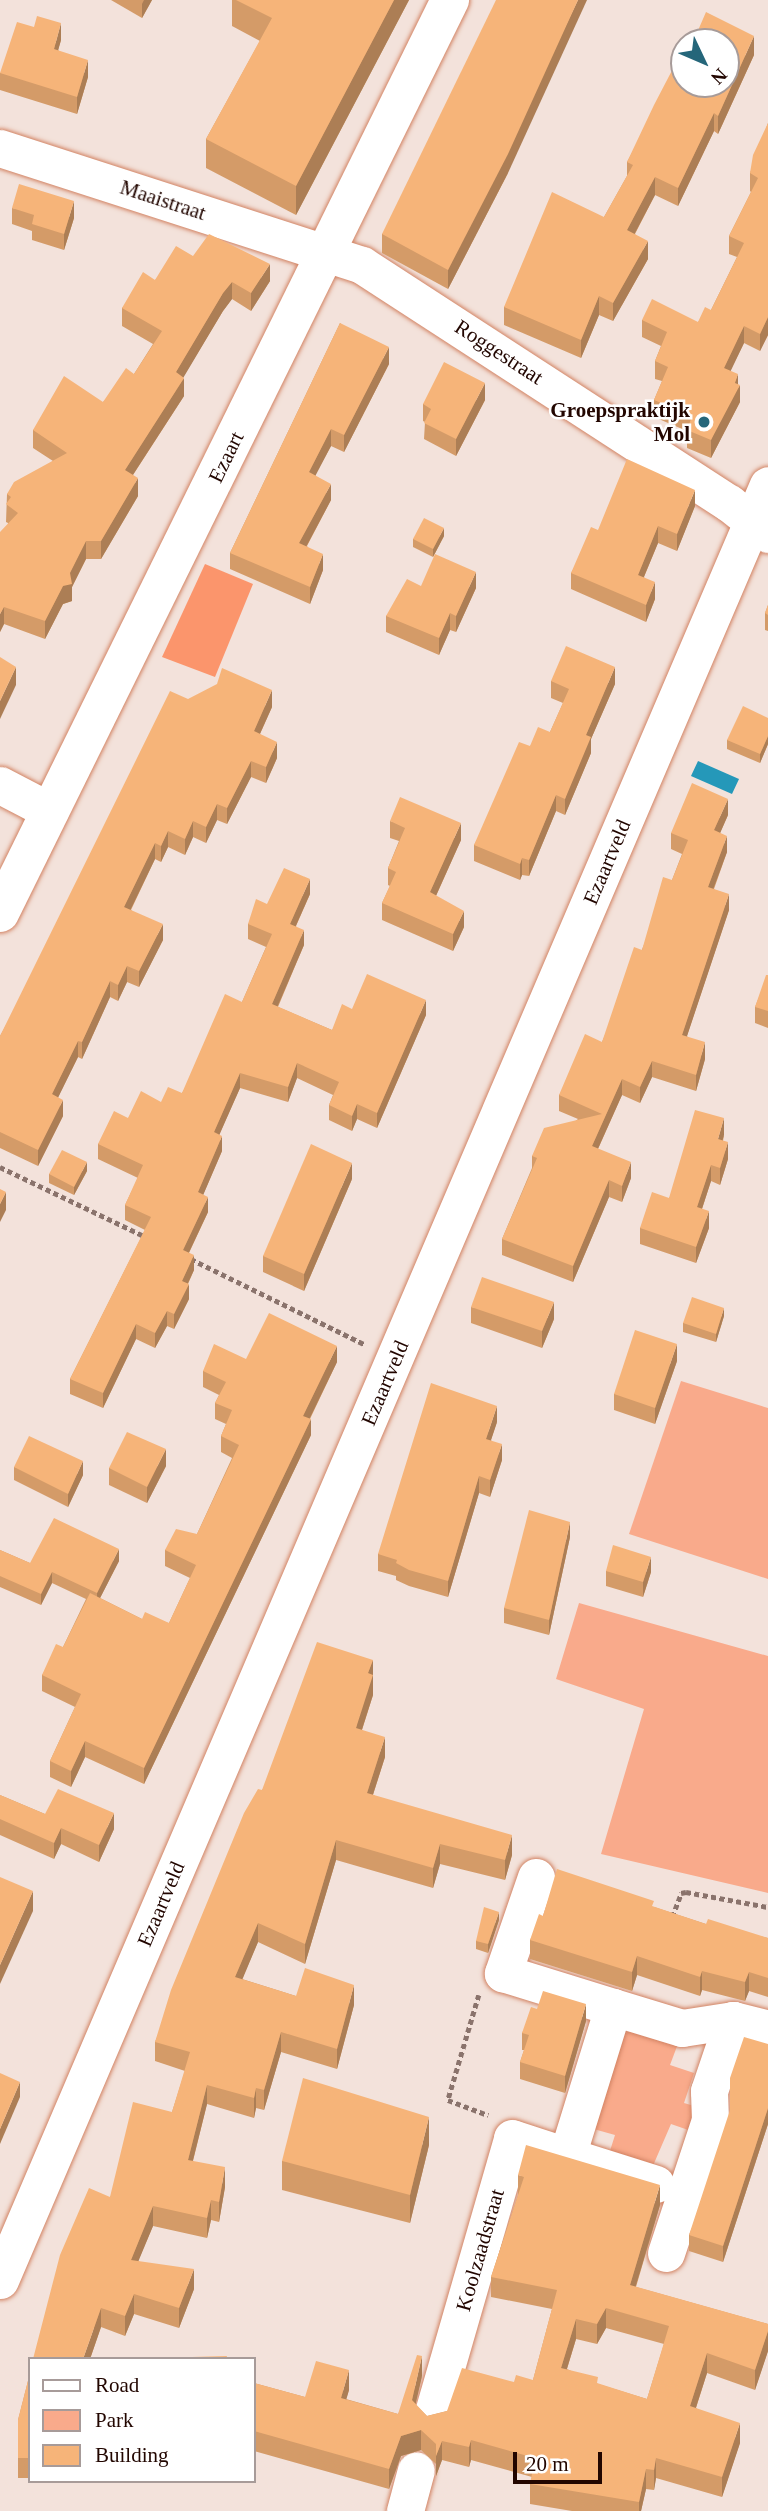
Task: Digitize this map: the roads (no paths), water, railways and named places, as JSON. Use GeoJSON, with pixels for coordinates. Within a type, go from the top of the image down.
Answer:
{"type":"FeatureCollection","features":[{"type":"Feature","properties":{"kind":"main road","name":"Ezaart"},"geometry":{"type":"LineString","coordinates":[[0,913],[450,0]]}},
{"type":"Feature","properties":{"kind":"street","name":"Maaistraat"},"geometry":{"type":"LineString","coordinates":[[0,148],[327,253]]}},
{"type":"Feature","properties":{"kind":"street","name":"Roggestraat"},"geometry":{"type":"LineString","coordinates":[[327,253],[362,265],[443,316],[729,503],[760,529]]}},
{"type":"Feature","properties":{"kind":"street","name":"Ezaartveld"},"geometry":{"type":"LineString","coordinates":[[0,2280],[395,1359],[760,529],[768,485]]}},
{"type":"Feature","properties":{"kind":"street"},"geometry":{"type":"LineString","coordinates":[[0,785],[50,811]]}},
{"type":"Feature","properties":{"kind":"street"},"geometry":{"type":"LineString","coordinates":[[536,1877],[503,1973],[682,2028],[733,2020],[768,2029]]}},
{"type":"Feature","properties":{"kind":"street"},"geometry":{"type":"LineString","coordinates":[[613,2007],[567,2156],[656,2184]]}},
{"type":"Feature","properties":{"kind":"street"},"geometry":{"type":"LineString","coordinates":[[666,2253],[710,2120],[709,2091],[733,2020]]}},
{"type":"Feature","properties":{"kind":"street","name":"Koolzaadstraat"},"geometry":{"type":"LineString","coordinates":[[432,2416],[512,2138],[567,2156]]}},
{"type":"Feature","properties":{"kind":"street"},"geometry":{"type":"LineString","coordinates":[[405,2511],[416,2470]]}},
{"type":"Feature","properties":{"kind":"water"},"geometry":{"type":"Polygon","coordinates":[[[698,761],[739,779],[732,794],[691,776],[698,761]]]}},
{"type":"Feature","properties":{"kind":"place","name":"Groepspraktijk Mol"},"geometry":{"type":"Point","coordinates":[704,422]}}]}
